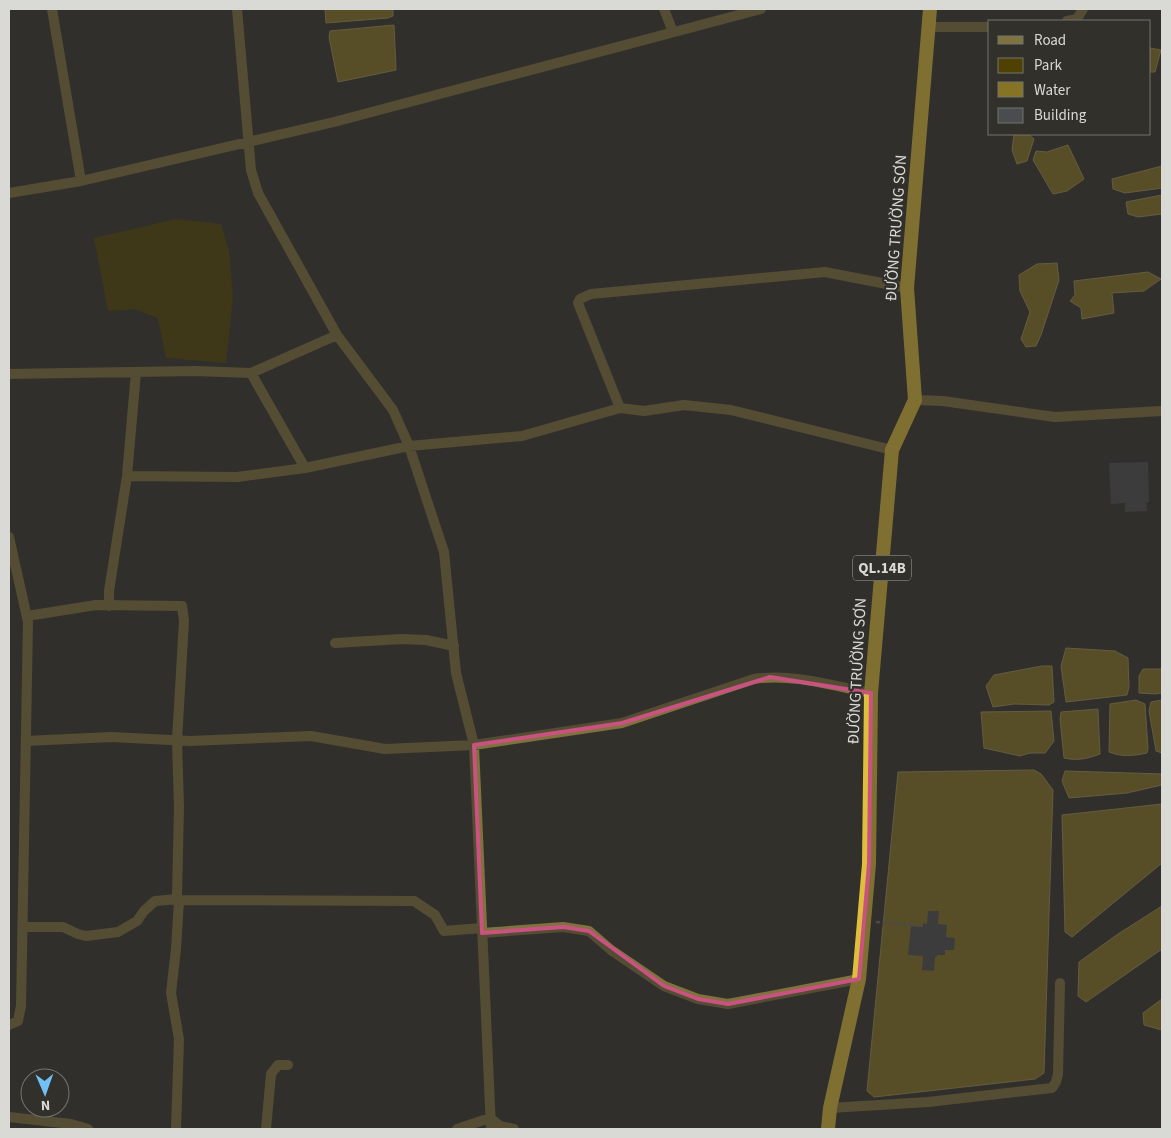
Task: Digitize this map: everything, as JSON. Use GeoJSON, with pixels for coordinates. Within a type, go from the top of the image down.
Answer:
{"type":"FeatureCollection","features":[{"type":"Feature","properties":{"kind":"highway","name":"ĐƯỜNG TRƯỜNG SƠN"},"geometry":{"type":"LineString","coordinates":[[828,1129],[830,1108],[859,979],[869,864],[871,693],[892,450],[915,400],[907,288],[930,9]]}},
{"type":"Feature","properties":{"kind":"street"},"geometry":{"type":"LineString","coordinates":[[52,9],[81,181]]}},
{"type":"Feature","properties":{"kind":"street"},"geometry":{"type":"LineString","coordinates":[[237,9],[250,170],[258,193],[337,335],[393,410],[409,446],[444,552],[456,673],[474,745],[491,1129]]}},
{"type":"Feature","properties":{"kind":"street"},"geometry":{"type":"LineString","coordinates":[[664,9],[673,32]]}},
{"type":"Feature","properties":{"kind":"street"},"geometry":{"type":"LineString","coordinates":[[9,193],[81,181],[343,119],[761,9]]}},
{"type":"Feature","properties":{"kind":"street"},"geometry":{"type":"LineString","coordinates":[[1072,20],[1077,19],[1083,9]]}},
{"type":"Feature","properties":{"kind":"street"},"geometry":{"type":"LineString","coordinates":[[929,27],[988,27]]}},
{"type":"Feature","properties":{"kind":"street"},"geometry":{"type":"LineString","coordinates":[[620,408],[578,303],[584,296],[825,272],[907,288]]}},
{"type":"Feature","properties":{"kind":"street"},"geometry":{"type":"LineString","coordinates":[[9,374],[194,371],[251,373],[337,335]]}},
{"type":"Feature","properties":{"kind":"street"},"geometry":{"type":"LineString","coordinates":[[109,606],[109,591],[128,476],[136,372]]}},
{"type":"Feature","properties":{"kind":"street"},"geometry":{"type":"LineString","coordinates":[[251,373],[305,468]]}},
{"type":"Feature","properties":{"kind":"street"},"geometry":{"type":"LineString","coordinates":[[915,400],[944,401],[1055,417],[1162,412]]}},
{"type":"Feature","properties":{"kind":"street"},"geometry":{"type":"LineString","coordinates":[[128,476],[237,477],[305,468],[409,446],[522,436],[620,408],[644,411],[684,404],[731,410],[892,450]]}},
{"type":"Feature","properties":{"kind":"street"},"geometry":{"type":"LineString","coordinates":[[9,537],[27,616],[21,1006],[18,1021],[9,1025]]}},
{"type":"Feature","properties":{"kind":"street"},"geometry":{"type":"LineString","coordinates":[[27,616],[96,604],[109,606],[182,606],[184,621],[177,740],[179,900],[171,993],[180,1039],[176,1129]]}},
{"type":"Feature","properties":{"kind":"street"},"geometry":{"type":"LineString","coordinates":[[335,644],[402,639],[426,640],[454,646]]}},
{"type":"Feature","properties":{"kind":"street"},"geometry":{"type":"LineString","coordinates":[[26,741],[111,737],[177,740],[311,736],[385,749],[474,745],[622,723],[754,680],[770,677],[787,678],[871,693]]}},
{"type":"Feature","properties":{"kind":"street"},"geometry":{"type":"LineString","coordinates":[[23,927],[63,926],[86,936],[118,932],[137,921],[155,901],[414,901],[434,916],[444,931],[563,927],[589,931],[610,950],[664,986],[698,999],[728,1004],[859,979]]}},
{"type":"Feature","properties":{"kind":"street"},"geometry":{"type":"LineString","coordinates":[[830,1108],[928,1102],[1052,1088],[1058,1074],[1060,983]]}},
{"type":"Feature","properties":{"kind":"street"},"geometry":{"type":"LineString","coordinates":[[266,1129],[271,1074],[278,1065],[288,1065]]}},
{"type":"Feature","properties":{"kind":"street"},"geometry":{"type":"LineString","coordinates":[[9,1116],[71,1124],[88,1129]]}},
{"type":"Feature","properties":{"kind":"street"},"geometry":{"type":"LineString","coordinates":[[457,1129],[490,1118]]}},
{"type":"Feature","properties":{"kind":"street"},"geometry":{"type":"LineString","coordinates":[[490,1118],[500,1126],[514,1129]]}},
{"type":"Feature","properties":{"kind":"path"},"geometry":{"type":"LineString","coordinates":[[864,921],[922,926]]}},
{"type":"Feature","properties":{"kind":"highlighted area"},"geometry":{"type":"Polygon","coordinates":[[[770,677],[871,693],[869,864],[859,979],[728,1004],[698,999],[664,986],[589,931],[563,927],[482,933],[474,745],[622,723],[770,677]]]}},
{"type":"Feature","properties":{"kind":"green space"},"geometry":{"type":"Polygon","coordinates":[[[176,219],[221,224],[229,251],[233,297],[226,363],[166,358],[158,318],[134,309],[108,311],[94,238],[176,219]]]}},
{"type":"Feature","properties":{"kind":"water"},"geometry":{"type":"Polygon","coordinates":[[[325,9],[393,9],[393,16],[326,23],[325,9]]]}},
{"type":"Feature","properties":{"kind":"water"},"geometry":{"type":"Polygon","coordinates":[[[394,25],[396,70],[338,82],[329,37],[330,31],[394,25]]]}},
{"type":"Feature","properties":{"kind":"water"},"geometry":{"type":"Polygon","coordinates":[[[1151,48],[1161,50],[1155,72],[1151,72],[1151,48]]]}},
{"type":"Feature","properties":{"kind":"water"},"geometry":{"type":"Polygon","coordinates":[[[1014,135],[1029,135],[1034,139],[1027,161],[1017,164],[1012,150],[1014,135]]]}},
{"type":"Feature","properties":{"kind":"water"},"geometry":{"type":"Polygon","coordinates":[[[1068,145],[1084,179],[1067,191],[1053,194],[1033,160],[1036,151],[1047,152],[1068,145]]]}},
{"type":"Feature","properties":{"kind":"water"},"geometry":{"type":"Polygon","coordinates":[[[1162,166],[1162,188],[1125,193],[1113,189],[1112,179],[1162,166]]]}},
{"type":"Feature","properties":{"kind":"water"},"geometry":{"type":"Polygon","coordinates":[[[1162,195],[1162,214],[1138,217],[1128,214],[1126,202],[1162,195]]]}},
{"type":"Feature","properties":{"kind":"water"},"geometry":{"type":"Polygon","coordinates":[[[1057,263],[1059,280],[1041,335],[1036,346],[1026,347],[1021,339],[1030,312],[1020,291],[1019,275],[1037,264],[1057,263]]]}},
{"type":"Feature","properties":{"kind":"water"},"geometry":{"type":"Polygon","coordinates":[[[1148,272],[1161,279],[1144,291],[1112,293],[1114,313],[1082,319],[1081,308],[1070,301],[1075,295],[1074,281],[1148,272]]]}},
{"type":"Feature","properties":{"kind":"water"},"geometry":{"type":"Polygon","coordinates":[[[1066,648],[1115,651],[1128,658],[1129,687],[1127,695],[1066,702],[1061,666],[1066,648]]]}},
{"type":"Feature","properties":{"kind":"water"},"geometry":{"type":"Polygon","coordinates":[[[1042,666],[1052,666],[1054,702],[1049,705],[1014,704],[993,707],[986,686],[994,675],[1042,666]]]}},
{"type":"Feature","properties":{"kind":"water"},"geometry":{"type":"Polygon","coordinates":[[[1143,669],[1162,669],[1162,693],[1139,693],[1139,676],[1143,669]]]}},
{"type":"Feature","properties":{"kind":"water"},"geometry":{"type":"Polygon","coordinates":[[[1136,700],[1145,704],[1147,753],[1127,756],[1109,752],[1110,704],[1136,700]]]}},
{"type":"Feature","properties":{"kind":"water"},"geometry":{"type":"Polygon","coordinates":[[[1162,700],[1162,753],[1156,751],[1149,711],[1151,702],[1162,700]]]}},
{"type":"Feature","properties":{"kind":"water"},"geometry":{"type":"Polygon","coordinates":[[[1098,709],[1100,754],[1082,759],[1064,758],[1061,712],[1098,709]]]}},
{"type":"Feature","properties":{"kind":"water"},"geometry":{"type":"Polygon","coordinates":[[[1051,711],[1054,741],[1045,753],[1030,753],[1020,756],[984,748],[981,712],[1051,711]]]}},
{"type":"Feature","properties":{"kind":"water"},"geometry":{"type":"Polygon","coordinates":[[[1034,770],[1041,774],[1053,790],[1044,1073],[1035,1079],[874,1097],[867,1091],[898,772],[1034,770]]]}},
{"type":"Feature","properties":{"kind":"water"},"geometry":{"type":"Polygon","coordinates":[[[1065,771],[1162,774],[1162,785],[1127,793],[1069,798],[1062,781],[1065,771]]]}},
{"type":"Feature","properties":{"kind":"water"},"geometry":{"type":"Polygon","coordinates":[[[1162,804],[1162,863],[1072,937],[1065,932],[1062,815],[1162,804]]]}},
{"type":"Feature","properties":{"kind":"water"},"geometry":{"type":"Polygon","coordinates":[[[1162,906],[1162,949],[1086,1002],[1078,996],[1079,962],[1162,906]]]}},
{"type":"Feature","properties":{"kind":"water"},"geometry":{"type":"Polygon","coordinates":[[[1162,999],[1162,1030],[1144,1025],[1143,1013],[1162,999]]]}},
{"type":"Feature","properties":{"kind":"building"},"geometry":{"type":"Polygon","coordinates":[[[1148,462],[1149,502],[1146,503],[1147,511],[1125,512],[1125,503],[1111,504],[1109,463],[1148,462]]]}},
{"type":"Feature","properties":{"kind":"building"},"geometry":{"type":"Polygon","coordinates":[[[928,911],[939,911],[938,924],[947,925],[946,937],[955,938],[954,950],[945,950],[945,955],[937,955],[935,957],[934,971],[922,970],[923,956],[908,955],[911,926],[922,927],[923,923],[927,924],[928,911]]]}}]}
